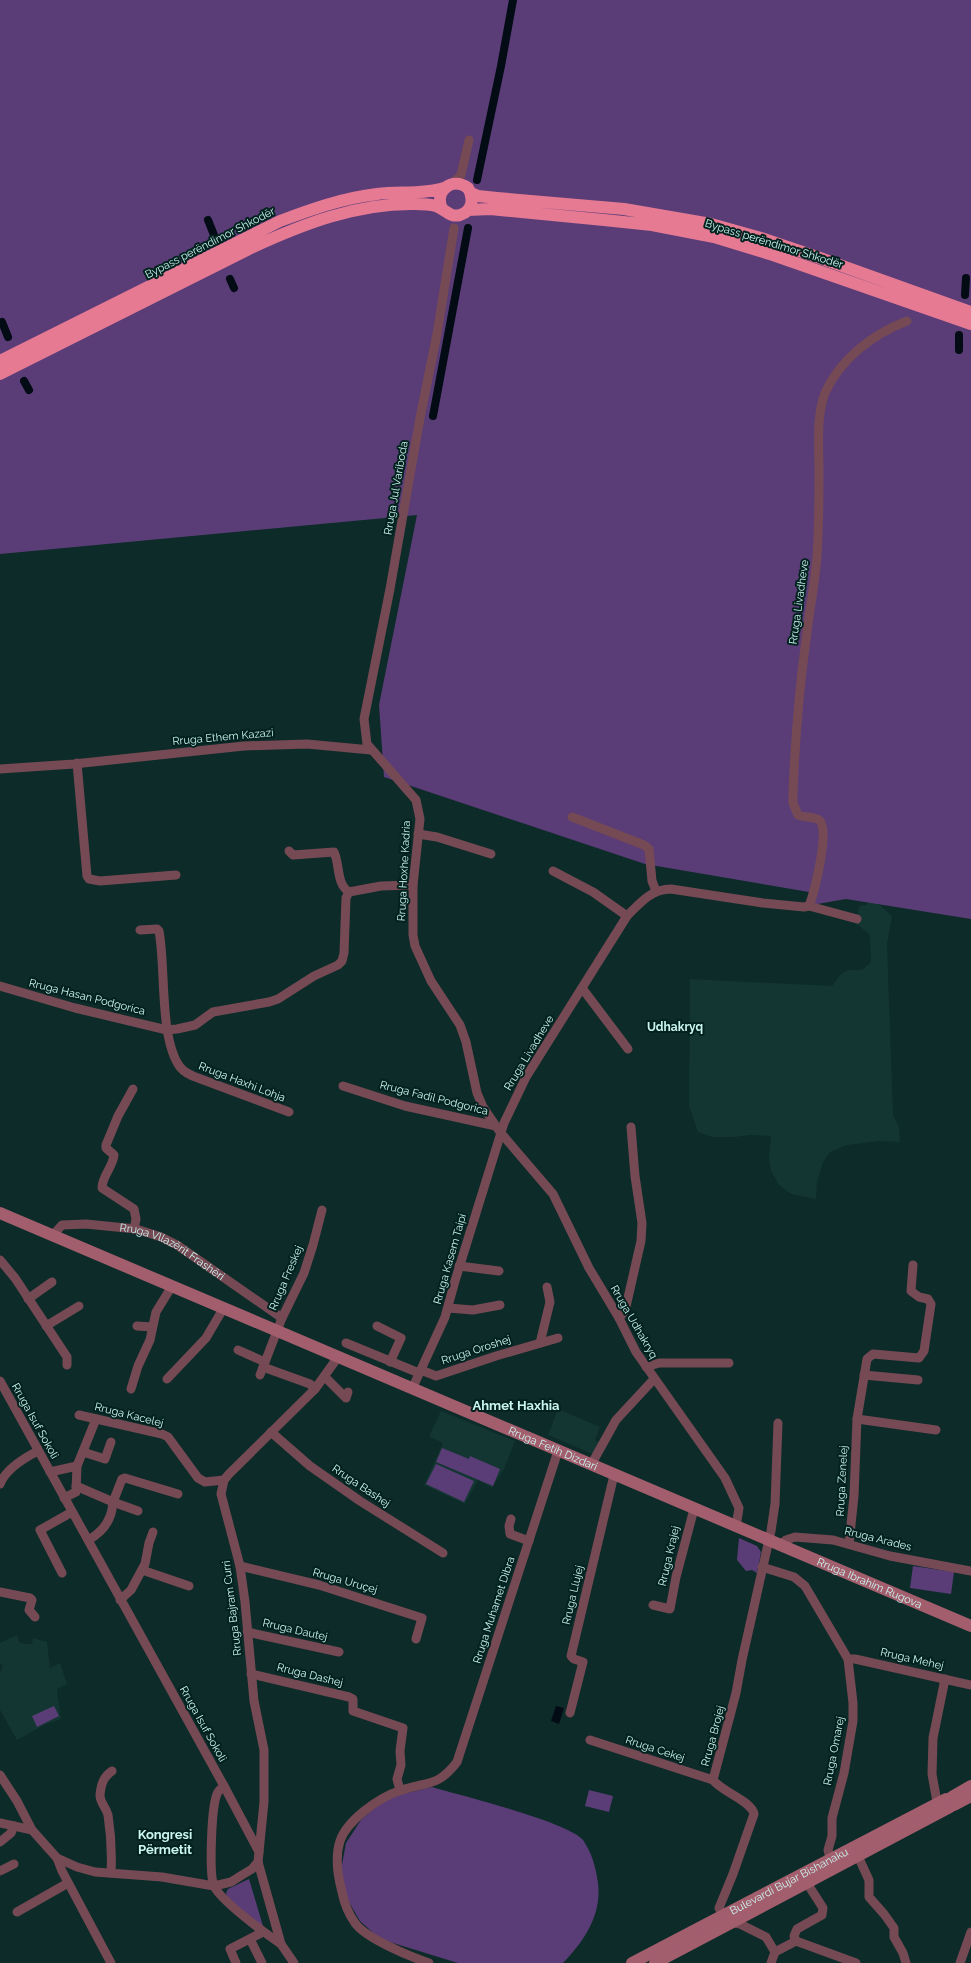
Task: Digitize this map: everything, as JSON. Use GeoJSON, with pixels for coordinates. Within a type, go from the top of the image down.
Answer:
{"type":"FeatureCollection","features":[{"type":"Feature","properties":{"kind":"highway","name":"Bypass perëndimor Shkodër"},"geometry":{"type":"LineString","coordinates":[[0,361],[280,221],[326,204],[361,196],[428,192],[448,186],[464,185],[478,196],[624,209],[711,224],[761,238],[971,312]]}},
{"type":"Feature","properties":{"kind":"highway"},"geometry":{"type":"LineString","coordinates":[[444,211],[440,198],[448,186]]}},
{"type":"Feature","properties":{"kind":"highway"},"geometry":{"type":"LineString","coordinates":[[465,213],[472,203],[470,190]]}},
{"type":"Feature","properties":{"kind":"highway","name":"Bypass perëndimor Shkodër"},"geometry":{"type":"LineString","coordinates":[[0,374],[257,246],[327,217],[366,208],[423,204],[455,216],[490,209],[652,225],[714,237],[773,255],[971,324]]}},
{"type":"Feature","properties":{"kind":"main road"},"geometry":{"type":"LineString","coordinates":[[0,1213],[172,1286]]}},
{"type":"Feature","properties":{"kind":"main road","name":"Rruga Fetih Dizdari"},"geometry":{"type":"LineString","coordinates":[[172,1286],[768,1540]]}},
{"type":"Feature","properties":{"kind":"main road","name":"Rruga Ibrahim Rugova"},"geometry":{"type":"LineString","coordinates":[[768,1540],[971,1626]]}},
{"type":"Feature","properties":{"kind":"main road","name":"Bulevardi Bujar Bishanaku"},"geometry":{"type":"LineString","coordinates":[[632,1963],[727,1918],[807,1883],[832,1864],[858,1856],[948,1802],[971,1786]]}},
{"type":"Feature","properties":{"kind":"main road","name":"Bulevardi Bujar Bishanaku"},"geometry":{"type":"LineString","coordinates":[[655,1963],[727,1918],[948,1802],[971,1796]]}},
{"type":"Feature","properties":{"kind":"street"},"geometry":{"type":"LineString","coordinates":[[448,186],[458,179],[462,171],[469,140]]}},
{"type":"Feature","properties":{"kind":"street"},"geometry":{"type":"LineString","coordinates":[[462,171],[470,190]]}},
{"type":"Feature","properties":{"kind":"street"},"geometry":{"type":"LineString","coordinates":[[444,211],[452,221],[454,228]]}},
{"type":"Feature","properties":{"kind":"street","name":"Rruga Jul Variboda"},"geometry":{"type":"LineString","coordinates":[[371,750],[367,744],[364,719],[390,589],[420,418],[437,334],[454,228],[465,213]]}},
{"type":"Feature","properties":{"kind":"street","name":"Rruga Livadheve"},"geometry":{"type":"LineString","coordinates":[[809,906],[822,852],[823,831],[822,824],[818,820],[798,815],[793,803],[793,793],[799,703],[817,558],[819,522],[819,428],[821,407],[826,391],[834,376],[848,359],[870,340],[886,330],[907,321]]}},
{"type":"Feature","properties":{"kind":"street","name":"Rruga Ethem Kazazi"},"geometry":{"type":"LineString","coordinates":[[0,769],[77,763],[244,746],[307,744],[371,750]]}},
{"type":"Feature","properties":{"kind":"street","name":"Rruga Hoxhe Kadria"},"geometry":{"type":"LineString","coordinates":[[371,750],[416,800],[420,819],[413,885],[413,935],[415,946],[431,980],[460,1025],[466,1042],[477,1093],[483,1107],[498,1129]]}},
{"type":"Feature","properties":{"kind":"street"},"geometry":{"type":"LineString","coordinates":[[77,763],[87,876],[89,879],[100,881],[176,875]]}},
{"type":"Feature","properties":{"kind":"street"},"geometry":{"type":"LineString","coordinates":[[572,817],[644,845],[649,849],[652,882],[656,891],[671,889],[762,903],[804,907],[809,906],[857,919]]}},
{"type":"Feature","properties":{"kind":"street"},"geometry":{"type":"LineString","coordinates":[[418,834],[437,837],[491,854]]}},
{"type":"Feature","properties":{"kind":"street"},"geometry":{"type":"LineString","coordinates":[[289,851],[293,855],[334,852],[337,858],[341,883],[349,892],[381,886],[413,885]]}},
{"type":"Feature","properties":{"kind":"street"},"geometry":{"type":"LineString","coordinates":[[553,871],[593,892],[627,916]]}},
{"type":"Feature","properties":{"kind":"street","name":"Rruga Livadheve"},"geometry":{"type":"LineString","coordinates":[[498,1129],[526,1077],[627,916],[639,904],[656,891]]}},
{"type":"Feature","properties":{"kind":"street","name":"Rruga Hasan Podgorica"},"geometry":{"type":"LineString","coordinates":[[0,986],[56,1003],[168,1030],[195,1025],[212,1012],[269,1002],[278,999],[314,976],[338,965],[342,961],[344,953],[346,898],[349,892]]}},
{"type":"Feature","properties":{"kind":"street"},"geometry":{"type":"LineString","coordinates":[[140,930],[157,928],[159,931],[168,1030]]}},
{"type":"Feature","properties":{"kind":"street"},"geometry":{"type":"LineString","coordinates":[[582,988],[628,1049]]}},
{"type":"Feature","properties":{"kind":"street","name":"Rruga Haxhi Lohja"},"geometry":{"type":"LineString","coordinates":[[168,1030],[169,1038],[180,1067],[188,1074],[289,1112]]}},
{"type":"Feature","properties":{"kind":"street","name":"Rruga Fadil Podgorica"},"geometry":{"type":"LineString","coordinates":[[343,1086],[405,1106],[498,1129]]}},
{"type":"Feature","properties":{"kind":"street"},"geometry":{"type":"LineString","coordinates":[[133,1089],[118,1116],[108,1141],[106,1148],[114,1155],[112,1166],[102,1183],[102,1188],[134,1209],[136,1219],[134,1229]]}},
{"type":"Feature","properties":{"kind":"street"},"geometry":{"type":"LineString","coordinates":[[619,1318],[625,1311],[641,1241],[642,1223],[635,1176],[631,1127]]}},
{"type":"Feature","properties":{"kind":"street","name":"Rruga Kasem Taipi"},"geometry":{"type":"LineString","coordinates":[[412,1388],[440,1330],[448,1308],[498,1129]]}},
{"type":"Feature","properties":{"kind":"street","name":"Rruga Udhakryq"},"geometry":{"type":"LineString","coordinates":[[498,1129],[553,1194],[589,1268],[619,1318],[636,1352],[725,1478],[738,1508],[736,1527]]}},
{"type":"Feature","properties":{"kind":"street","name":"Rruga Freskej"},"geometry":{"type":"LineString","coordinates":[[263,1368],[278,1332],[282,1318],[304,1273],[322,1210]]}},
{"type":"Feature","properties":{"kind":"street","name":"Rruga Vllazërit Frashëri"},"geometry":{"type":"LineString","coordinates":[[53,1235],[62,1225],[86,1224],[148,1232],[177,1245],[282,1318]]}},
{"type":"Feature","properties":{"kind":"street"},"geometry":{"type":"LineString","coordinates":[[0,1260],[15,1278],[66,1357],[67,1365]]}},
{"type":"Feature","properties":{"kind":"street","name":"Rruga Zenelej"},"geometry":{"type":"LineString","coordinates":[[849,1544],[854,1496],[857,1419],[869,1356],[873,1354],[918,1358],[924,1351],[931,1304],[928,1298],[919,1297],[911,1291],[913,1265]]}},
{"type":"Feature","properties":{"kind":"street"},"geometry":{"type":"LineString","coordinates":[[459,1266],[499,1271]]}},
{"type":"Feature","properties":{"kind":"street"},"geometry":{"type":"LineString","coordinates":[[28,1299],[52,1282]]}},
{"type":"Feature","properties":{"kind":"street"},"geometry":{"type":"LineString","coordinates":[[131,1389],[138,1366],[150,1340],[152,1326],[160,1304],[172,1286]]}},
{"type":"Feature","properties":{"kind":"street"},"geometry":{"type":"LineString","coordinates":[[540,1343],[550,1302],[547,1287]]}},
{"type":"Feature","properties":{"kind":"street"},"geometry":{"type":"LineString","coordinates":[[448,1308],[473,1310],[500,1305]]}},
{"type":"Feature","properties":{"kind":"street"},"geometry":{"type":"LineString","coordinates":[[46,1326],[79,1306]]}},
{"type":"Feature","properties":{"kind":"street"},"geometry":{"type":"LineString","coordinates":[[167,1380],[206,1338],[223,1309]]}},
{"type":"Feature","properties":{"kind":"street"},"geometry":{"type":"LineString","coordinates":[[137,1326],[152,1326]]}},
{"type":"Feature","properties":{"kind":"street"},"geometry":{"type":"LineString","coordinates":[[377,1326],[401,1338],[390,1362]]}},
{"type":"Feature","properties":{"kind":"street","name":"Rruga Oroshej"},"geometry":{"type":"LineString","coordinates":[[420,1371],[436,1376],[558,1338]]}},
{"type":"Feature","properties":{"kind":"street"},"geometry":{"type":"LineString","coordinates":[[346,1342],[390,1362],[420,1371]]}},
{"type":"Feature","properties":{"kind":"street"},"geometry":{"type":"LineString","coordinates":[[238,1350],[263,1368],[310,1384],[315,1389]]}},
{"type":"Feature","properties":{"kind":"street"},"geometry":{"type":"LineString","coordinates":[[224,1480],[238,1463],[315,1389],[325,1378],[338,1357]]}},
{"type":"Feature","properties":{"kind":"street"},"geometry":{"type":"LineString","coordinates":[[646,1367],[659,1363],[729,1363]]}},
{"type":"Feature","properties":{"kind":"street"},"geometry":{"type":"LineString","coordinates":[[864,1376],[918,1380]]}},
{"type":"Feature","properties":{"kind":"street"},"geometry":{"type":"LineString","coordinates":[[325,1378],[346,1398],[348,1392]]}},
{"type":"Feature","properties":{"kind":"street"},"geometry":{"type":"LineString","coordinates":[[591,1465],[616,1420],[654,1379]]}},
{"type":"Feature","properties":{"kind":"street","name":"Rruga Isuf Sokoli"},"geometry":{"type":"LineString","coordinates":[[0,1381],[224,1786],[258,1858]]}},
{"type":"Feature","properties":{"kind":"street","name":"Rruga Kacelej"},"geometry":{"type":"LineString","coordinates":[[79,1415],[162,1434],[168,1438],[198,1478],[206,1482],[224,1480]]}},
{"type":"Feature","properties":{"kind":"street"},"geometry":{"type":"LineString","coordinates":[[64,1498],[76,1492],[77,1466],[96,1419]]}},
{"type":"Feature","properties":{"kind":"street"},"geometry":{"type":"LineString","coordinates":[[857,1419],[936,1430]]}},
{"type":"Feature","properties":{"kind":"street","name":"Rruga Brojej"},"geometry":{"type":"LineString","coordinates":[[727,1918],[719,1908],[720,1904],[733,1874],[754,1814],[750,1806],[721,1789],[713,1780],[736,1694],[776,1504],[778,1422]]}},
{"type":"Feature","properties":{"kind":"street","name":"Rruga Bashej"},"geometry":{"type":"LineString","coordinates":[[270,1432],[305,1462],[360,1502],[443,1553]]}},
{"type":"Feature","properties":{"kind":"street"},"geometry":{"type":"LineString","coordinates":[[83,1452],[105,1459],[112,1442]]}},
{"type":"Feature","properties":{"kind":"street"},"geometry":{"type":"LineString","coordinates":[[0,1484],[3,1475],[29,1455],[38,1451]]}},
{"type":"Feature","properties":{"kind":"street","name":"Rruga Muhamet Dibra"},"geometry":{"type":"LineString","coordinates":[[400,1790],[421,1786],[436,1781],[448,1774],[457,1762],[558,1451]]}},
{"type":"Feature","properties":{"kind":"street","name":"Rruga Isuf Sokoli"},"geometry":{"type":"LineString","coordinates":[[50,1472],[77,1466]]}},
{"type":"Feature","properties":{"kind":"street","name":"Rruga Llujej"},"geometry":{"type":"LineString","coordinates":[[570,1713],[583,1662],[574,1659],[571,1656],[614,1475]]}},
{"type":"Feature","properties":{"kind":"street"},"geometry":{"type":"LineString","coordinates":[[88,1540],[100,1533],[105,1526],[113,1510],[113,1502],[122,1479],[125,1478],[178,1494]]}},
{"type":"Feature","properties":{"kind":"street","name":"Rruga Bajram Curri"},"geometry":{"type":"LineString","coordinates":[[224,1480],[221,1494],[240,1566],[256,1717],[264,1750],[264,1802],[258,1858]]}},
{"type":"Feature","properties":{"kind":"street"},"geometry":{"type":"LineString","coordinates":[[76,1486],[138,1511]]}},
{"type":"Feature","properties":{"kind":"street","name":"Rruga Krajej"},"geometry":{"type":"LineString","coordinates":[[653,1606],[670,1609],[678,1570],[694,1509]]}},
{"type":"Feature","properties":{"kind":"street"},"geometry":{"type":"LineString","coordinates":[[62,1573],[40,1530],[72,1512]]}},
{"type":"Feature","properties":{"kind":"street"},"geometry":{"type":"LineString","coordinates":[[511,1519],[508,1526],[510,1534],[529,1541]]}},
{"type":"Feature","properties":{"kind":"street"},"geometry":{"type":"LineString","coordinates":[[120,1600],[131,1590],[145,1564],[149,1543],[153,1532]]}},
{"type":"Feature","properties":{"kind":"street","name":"Rruga Arades"},"geometry":{"type":"LineString","coordinates":[[780,1545],[786,1540],[795,1537],[849,1544],[890,1556],[971,1571]]}},
{"type":"Feature","properties":{"kind":"street","name":"Rruga Uruçej"},"geometry":{"type":"LineString","coordinates":[[240,1566],[319,1585],[422,1618],[416,1639]]}},
{"type":"Feature","properties":{"kind":"street","name":"Rruga Omarej"},"geometry":{"type":"LineString","coordinates":[[762,1567],[794,1577],[805,1586],[848,1659],[853,1703],[853,1721],[844,1773],[832,1818],[832,1836],[828,1850],[832,1864]]}},
{"type":"Feature","properties":{"kind":"street"},"geometry":{"type":"LineString","coordinates":[[142,1570],[189,1586]]}},
{"type":"Feature","properties":{"kind":"street"},"geometry":{"type":"LineString","coordinates":[[0,1592],[30,1598],[32,1600],[29,1610],[35,1617]]}},
{"type":"Feature","properties":{"kind":"street","name":"Rruga Dautej"},"geometry":{"type":"LineString","coordinates":[[247,1632],[339,1652]]}},
{"type":"Feature","properties":{"kind":"street","name":"Rruga Mehej"},"geometry":{"type":"LineString","coordinates":[[848,1659],[855,1659],[971,1685]]}},
{"type":"Feature","properties":{"kind":"street","name":"Rruga Dashej"},"geometry":{"type":"LineString","coordinates":[[252,1674],[349,1697],[353,1699],[353,1711],[403,1728],[400,1751],[401,1765],[397,1779],[400,1790]]}},
{"type":"Feature","properties":{"kind":"street"},"geometry":{"type":"LineString","coordinates":[[945,1679],[933,1738],[932,1774],[948,1802]]}},
{"type":"Feature","properties":{"kind":"street","name":"Rruga Cekej"},"geometry":{"type":"LineString","coordinates":[[590,1740],[713,1780]]}},
{"type":"Feature","properties":{"kind":"street"},"geometry":{"type":"LineString","coordinates":[[111,1873],[108,1813],[106,1807],[101,1803],[100,1797],[104,1778],[112,1771]]}},
{"type":"Feature","properties":{"kind":"street"},"geometry":{"type":"LineString","coordinates":[[0,1775],[17,1801],[32,1830],[57,1858],[68,1883],[111,1963]]}},
{"type":"Feature","properties":{"kind":"street"},"geometry":{"type":"LineString","coordinates":[[224,1786],[218,1792],[213,1812],[212,1856],[214,1886],[220,1895],[263,1932],[281,1944]]}},
{"type":"Feature","properties":{"kind":"street"},"geometry":{"type":"LineString","coordinates":[[400,1790],[377,1801],[345,1832],[340,1841],[338,1852],[338,1875],[346,1907],[355,1924],[407,1956],[429,1963]]}},
{"type":"Feature","properties":{"kind":"street"},"geometry":{"type":"LineString","coordinates":[[0,1823],[32,1830]]}},
{"type":"Feature","properties":{"kind":"street"},"geometry":{"type":"LineString","coordinates":[[0,1842],[11,1833],[14,1826]]}},
{"type":"Feature","properties":{"kind":"street"},"geometry":{"type":"LineString","coordinates":[[858,1856],[869,1880],[869,1897],[894,1928],[894,1937],[903,1952],[906,1963]]}},
{"type":"Feature","properties":{"kind":"street"},"geometry":{"type":"LineString","coordinates":[[57,1858],[77,1867],[111,1873],[162,1877],[214,1886],[231,1882],[242,1876],[252,1869],[258,1858]]}},
{"type":"Feature","properties":{"kind":"street"},"geometry":{"type":"LineString","coordinates":[[258,1858],[281,1944],[294,1963]]}},
{"type":"Feature","properties":{"kind":"street"},"geometry":{"type":"LineString","coordinates":[[0,1871],[14,1864]]}},
{"type":"Feature","properties":{"kind":"street"},"geometry":{"type":"LineString","coordinates":[[17,1912],[68,1883]]}},
{"type":"Feature","properties":{"kind":"street"},"geometry":{"type":"LineString","coordinates":[[796,1941],[794,1936],[797,1929],[822,1915],[823,1908],[807,1883]]}},
{"type":"Feature","properties":{"kind":"street"},"geometry":{"type":"LineString","coordinates":[[727,1918],[766,1937],[775,1952]]}},
{"type":"Feature","properties":{"kind":"street"},"geometry":{"type":"LineString","coordinates":[[236,1963],[230,1949],[263,1932]]}},
{"type":"Feature","properties":{"kind":"street"},"geometry":{"type":"LineString","coordinates":[[960,1963],[971,1932]]}},
{"type":"Feature","properties":{"kind":"street"},"geometry":{"type":"LineString","coordinates":[[250,1939],[262,1963]]}},
{"type":"Feature","properties":{"kind":"street"},"geometry":{"type":"LineString","coordinates":[[771,1963],[775,1952],[796,1941],[856,1963]]}},
{"type":"Feature","properties":{"kind":"shaded area"},"geometry":{"type":"Polygon","coordinates":[[[0,0],[971,0],[971,919],[846,899],[812,905],[815,893],[645,864],[384,777],[379,705],[417,515],[0,554],[0,0]]]}},
{"type":"Feature","properties":{"kind":"shaded area"},"geometry":{"type":"Polygon","coordinates":[[[871,897],[892,916],[887,944],[893,1115],[899,1127],[900,1142],[879,1141],[847,1145],[830,1152],[823,1162],[817,1182],[816,1199],[791,1194],[779,1185],[771,1171],[769,1158],[771,1136],[750,1135],[735,1137],[712,1137],[698,1132],[689,1106],[690,979],[832,986],[841,974],[848,970],[862,970],[871,962],[870,935],[856,923],[859,906],[866,905],[871,897]]]}},
{"type":"Feature","properties":{"kind":"shaded area"},"geometry":{"type":"Polygon","coordinates":[[[558,1409],[600,1427],[595,1440],[599,1442],[593,1454],[548,1435],[558,1409]]]}},
{"type":"Feature","properties":{"kind":"shaded area"},"geometry":{"type":"Polygon","coordinates":[[[441,1411],[515,1441],[504,1469],[492,1488],[478,1480],[465,1504],[424,1485],[443,1443],[430,1437],[441,1411]]]}},
{"type":"Feature","properties":{"kind":"shaded area"},"geometry":{"type":"Polygon","coordinates":[[[442,1448],[469,1459],[470,1456],[500,1469],[493,1486],[436,1462],[442,1448]]]}},
{"type":"Feature","properties":{"kind":"shaded area"},"geometry":{"type":"Polygon","coordinates":[[[436,1464],[474,1481],[464,1502],[426,1484],[436,1464]]]}},
{"type":"Feature","properties":{"kind":"shaded area"},"geometry":{"type":"Polygon","coordinates":[[[739,1538],[757,1546],[761,1552],[757,1573],[752,1570],[746,1571],[737,1560],[739,1538]]]}},
{"type":"Feature","properties":{"kind":"shaded area"},"geometry":{"type":"Polygon","coordinates":[[[913,1566],[954,1572],[951,1594],[910,1588],[913,1566]]]}},
{"type":"Feature","properties":{"kind":"shaded area"},"geometry":{"type":"Polygon","coordinates":[[[17,1635],[20,1643],[32,1644],[33,1638],[47,1642],[50,1668],[60,1663],[67,1684],[57,1689],[61,1719],[46,1724],[17,1740],[0,1710],[0,1673],[3,1665],[0,1664],[0,1643],[17,1635]]]}},
{"type":"Feature","properties":{"kind":"shaded area"},"geometry":{"type":"Polygon","coordinates":[[[54,1706],[59,1716],[37,1727],[32,1716],[54,1706]]]}},
{"type":"Feature","properties":{"kind":"shaded area"},"geometry":{"type":"Polygon","coordinates":[[[556,1706],[564,1708],[559,1724],[551,1721],[556,1706]]]}},
{"type":"Feature","properties":{"kind":"shaded area"},"geometry":{"type":"Polygon","coordinates":[[[432,1787],[536,1817],[574,1833],[583,1840],[593,1861],[599,1895],[590,1927],[578,1946],[563,1963],[458,1963],[380,1939],[360,1921],[346,1897],[341,1870],[346,1843],[361,1820],[386,1798],[432,1787]]]}},
{"type":"Feature","properties":{"kind":"shaded area"},"geometry":{"type":"Polygon","coordinates":[[[589,1790],[613,1796],[609,1812],[585,1806],[589,1790]]]}},
{"type":"Feature","properties":{"kind":"shaded area"},"geometry":{"type":"Polygon","coordinates":[[[249,1879],[263,1926],[260,1928],[227,1898],[226,1893],[228,1889],[249,1879]]]}},
{"type":"Feature","properties":{"kind":"waterway"},"geometry":{"type":"LineString","coordinates":[[477,180],[513,0]]}},
{"type":"Feature","properties":{"kind":"waterway"},"geometry":{"type":"LineString","coordinates":[[208,220],[214,235]]}},
{"type":"Feature","properties":{"kind":"waterway"},"geometry":{"type":"LineString","coordinates":[[433,416],[468,228]]}},
{"type":"Feature","properties":{"kind":"waterway"},"geometry":{"type":"LineString","coordinates":[[965,295],[966,278]]}},
{"type":"Feature","properties":{"kind":"waterway"},"geometry":{"type":"LineString","coordinates":[[230,279],[234,288]]}},
{"type":"Feature","properties":{"kind":"waterway"},"geometry":{"type":"LineString","coordinates":[[2,322],[8,337]]}},
{"type":"Feature","properties":{"kind":"waterway"},"geometry":{"type":"LineString","coordinates":[[959,335],[959,350]]}},
{"type":"Feature","properties":{"kind":"waterway"},"geometry":{"type":"LineString","coordinates":[[24,381],[29,390]]}},
{"type":"Feature","properties":{"kind":"district","name":"Udhakryq"},"geometry":{"type":"Point","coordinates":[675,1027]}},
{"type":"Feature","properties":{"kind":"district","name":"Ahmet Haxhia"},"geometry":{"type":"Point","coordinates":[516,1405]}},
{"type":"Feature","properties":{"kind":"district","name":"Kongresi Përmetit"},"geometry":{"type":"Point","coordinates":[165,1842]}}]}
